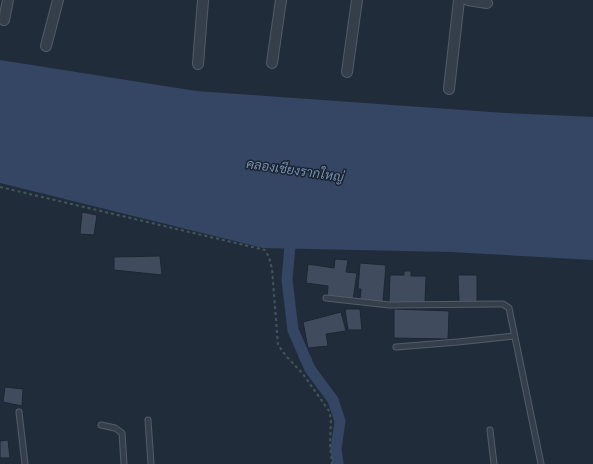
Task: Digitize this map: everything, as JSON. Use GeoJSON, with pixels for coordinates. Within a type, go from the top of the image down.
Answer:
{"type":"FeatureCollection","features":[{"type":"Feature","properties":{"kind":"street"},"geometry":{"type":"LineString","coordinates":[[4,20],[8,0]]}},
{"type":"Feature","properties":{"kind":"street"},"geometry":{"type":"LineString","coordinates":[[46,46],[58,0]]}},
{"type":"Feature","properties":{"kind":"street"},"geometry":{"type":"LineString","coordinates":[[198,64],[202,0]]}},
{"type":"Feature","properties":{"kind":"street"},"geometry":{"type":"LineString","coordinates":[[272,63],[280,0]]}},
{"type":"Feature","properties":{"kind":"street"},"geometry":{"type":"LineString","coordinates":[[347,72],[356,0]]}},
{"type":"Feature","properties":{"kind":"street"},"geometry":{"type":"LineString","coordinates":[[449,89],[460,0]]}},
{"type":"Feature","properties":{"kind":"street"},"geometry":{"type":"LineString","coordinates":[[468,0],[487,3]]}},
{"type":"Feature","properties":{"kind":"lane"},"geometry":{"type":"LineString","coordinates":[[326,298],[389,305],[503,304],[509,308],[541,464]]}},
{"type":"Feature","properties":{"kind":"lane"},"geometry":{"type":"LineString","coordinates":[[396,347],[514,336]]}},
{"type":"Feature","properties":{"kind":"lane"},"geometry":{"type":"LineString","coordinates":[[18,412],[25,464]]}},
{"type":"Feature","properties":{"kind":"lane"},"geometry":{"type":"LineString","coordinates":[[148,420],[151,464]]}},
{"type":"Feature","properties":{"kind":"lane"},"geometry":{"type":"LineString","coordinates":[[101,425],[115,428],[122,433],[124,464]]}},
{"type":"Feature","properties":{"kind":"lane"},"geometry":{"type":"LineString","coordinates":[[490,430],[494,464]]}},
{"type":"Feature","properties":{"kind":"path"},"geometry":{"type":"LineString","coordinates":[[0,187],[265,250],[269,257],[272,269],[278,345],[314,388],[330,415],[332,464]]}},
{"type":"Feature","properties":{"kind":"water","name":"คลองเชียงรากใหญ่"},"geometry":{"type":"Polygon","coordinates":[[[0,60],[196,91],[505,113],[593,117],[593,260],[452,252],[263,248],[0,183],[0,60]]]}},
{"type":"Feature","properties":{"kind":"building"},"geometry":{"type":"Polygon","coordinates":[[[82,212],[97,215],[94,235],[80,234],[82,212]]]}},
{"type":"Feature","properties":{"kind":"building"},"geometry":{"type":"Polygon","coordinates":[[[160,256],[162,275],[114,270],[114,257],[160,256]]]}},
{"type":"Feature","properties":{"kind":"building"},"geometry":{"type":"Polygon","coordinates":[[[335,259],[348,260],[346,272],[357,273],[353,300],[327,297],[328,286],[306,283],[308,264],[334,268],[335,259]]]}},
{"type":"Feature","properties":{"kind":"building"},"geometry":{"type":"Polygon","coordinates":[[[360,263],[386,265],[383,302],[360,300],[361,289],[358,289],[360,263]]]}},
{"type":"Feature","properties":{"kind":"building"},"geometry":{"type":"Polygon","coordinates":[[[404,271],[411,271],[411,276],[426,276],[425,304],[389,303],[390,275],[404,275],[404,271]]]}},
{"type":"Feature","properties":{"kind":"building"},"geometry":{"type":"Polygon","coordinates":[[[458,275],[477,275],[477,302],[459,302],[458,275]]]}},
{"type":"Feature","properties":{"kind":"building"},"geometry":{"type":"Polygon","coordinates":[[[345,309],[360,309],[362,330],[348,330],[345,309]]]}},
{"type":"Feature","properties":{"kind":"building"},"geometry":{"type":"Polygon","coordinates":[[[394,309],[449,311],[448,339],[394,338],[394,309]]]}},
{"type":"Feature","properties":{"kind":"building"},"geometry":{"type":"Polygon","coordinates":[[[341,312],[346,331],[326,334],[328,346],[308,348],[303,322],[341,312]]]}},
{"type":"Feature","properties":{"kind":"building"},"geometry":{"type":"Polygon","coordinates":[[[5,387],[23,389],[22,406],[3,402],[5,387]]]}},
{"type":"Feature","properties":{"kind":"building"},"geometry":{"type":"Polygon","coordinates":[[[8,440],[10,458],[0,458],[0,441],[8,440]]]}},
{"type":"Feature","properties":{"kind":"waterway"},"geometry":{"type":"LineString","coordinates":[[291,234],[287,280],[293,330],[310,369],[333,400],[340,421],[336,449],[338,464]]}}]}
